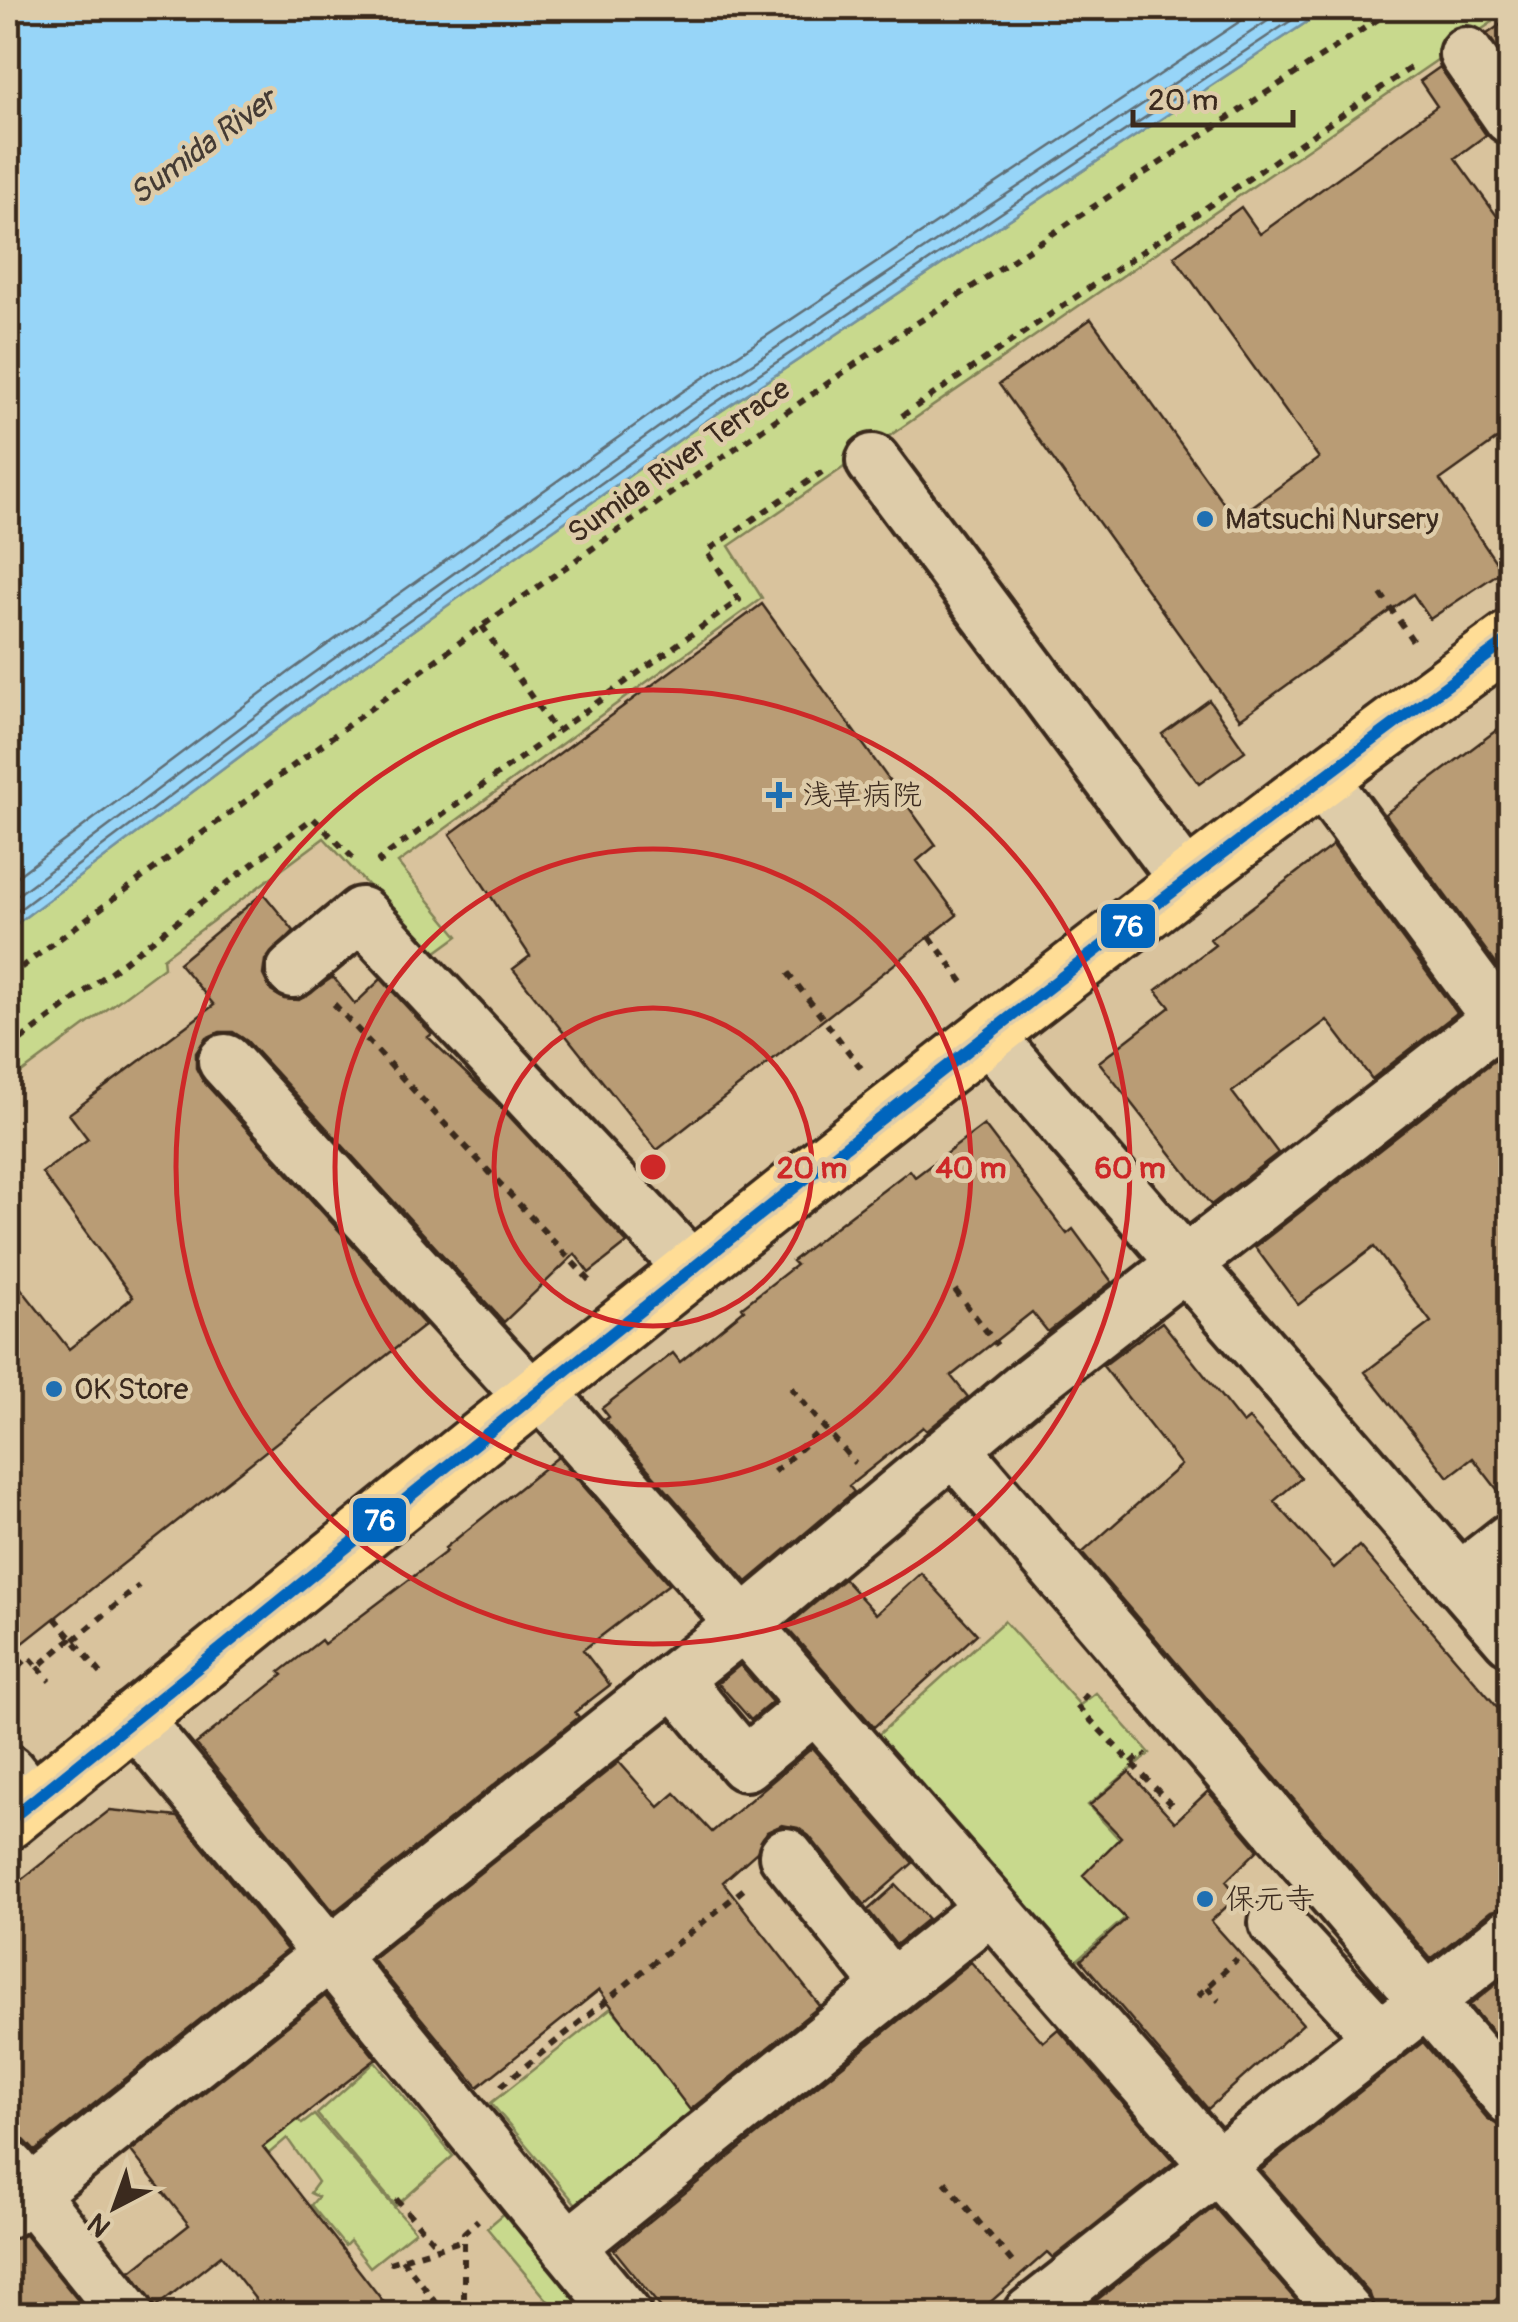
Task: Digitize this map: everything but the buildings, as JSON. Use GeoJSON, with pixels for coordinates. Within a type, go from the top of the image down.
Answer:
{"type":"FeatureCollection","features":[{"type":"Feature","properties":{"kind":"main road"},"geometry":{"type":"LineString","coordinates":[[16,1797],[119,1698],[537,1395],[692,1270],[978,1013],[1187,881],[1510,640]]}},
{"type":"Feature","properties":{"kind":"street"},"geometry":{"type":"LineString","coordinates":[[1445,56],[1510,117]]}},
{"type":"Feature","properties":{"kind":"street"},"geometry":{"type":"LineString","coordinates":[[880,444],[1187,881]]}},
{"type":"Feature","properties":{"kind":"street"},"geometry":{"type":"LineString","coordinates":[[127,2314],[15,2190],[330,1951],[674,1679],[1029,1385],[1183,1264],[1507,1021],[1321,778]]}},
{"type":"Feature","properties":{"kind":"street"},"geometry":{"type":"LineString","coordinates":[[311,985],[361,914],[692,1270]]}},
{"type":"Feature","properties":{"kind":"street"},"geometry":{"type":"LineString","coordinates":[[978,1013],[1183,1264],[1510,1638]]}},
{"type":"Feature","properties":{"kind":"street"},"geometry":{"type":"LineString","coordinates":[[225,1062],[537,1395],[816,1706],[1347,2314]]}},
{"type":"Feature","properties":{"kind":"street"},"geometry":{"type":"LineString","coordinates":[[942,1456],[952,1455],[965,1462],[1510,2098]]}},
{"type":"Feature","properties":{"kind":"street"},"geometry":{"type":"LineString","coordinates":[[1459,1580],[1510,1540]]}},
{"type":"Feature","properties":{"kind":"street"},"geometry":{"type":"LineString","coordinates":[[674,1679],[745,1764],[816,1706]]}},
{"type":"Feature","properties":{"kind":"street"},"geometry":{"type":"LineString","coordinates":[[119,1698],[624,2314]]}},
{"type":"Feature","properties":{"kind":"street"},"geometry":{"type":"LineString","coordinates":[[786,1855],[891,1986]]}},
{"type":"Feature","properties":{"kind":"street"},"geometry":{"type":"LineString","coordinates":[[568,2247],[991,1907]]}},
{"type":"Feature","properties":{"kind":"street"},"geometry":{"type":"LineString","coordinates":[[1276,1923],[1382,2038]]}},
{"type":"Feature","properties":{"kind":"street"},"geometry":{"type":"LineString","coordinates":[[1024,2292],[1217,2168],[1510,1935]]}},
{"type":"Feature","properties":{"kind":"path","name":"Sumida River Terrace"},"geometry":{"type":"LineString","coordinates":[[8,976],[482,626],[860,360],[1394,8]]}},
{"type":"Feature","properties":{"kind":"path"},"geometry":{"type":"LineString","coordinates":[[880,444],[1445,56]]}},
{"type":"Feature","properties":{"kind":"path"},"geometry":{"type":"LineString","coordinates":[[391,873],[379,860],[739,600],[707,551],[822,472]]}},
{"type":"Feature","properties":{"kind":"path"},"geometry":{"type":"LineString","coordinates":[[1380,594],[1418,649]]}},
{"type":"Feature","properties":{"kind":"path"},"geometry":{"type":"LineString","coordinates":[[482,626],[556,732]]}},
{"type":"Feature","properties":{"kind":"path"},"geometry":{"type":"LineString","coordinates":[[8,1050],[313,818],[366,870]]}},
{"type":"Feature","properties":{"kind":"path"},"geometry":{"type":"LineString","coordinates":[[930,937],[978,1013]]}},
{"type":"Feature","properties":{"kind":"path"},"geometry":{"type":"LineString","coordinates":[[788,972],[864,1072]]}},
{"type":"Feature","properties":{"kind":"path"},"geometry":{"type":"LineString","coordinates":[[311,985],[594,1286]]}},
{"type":"Feature","properties":{"kind":"path"},"geometry":{"type":"LineString","coordinates":[[955,1290],[1029,1385]]}},
{"type":"Feature","properties":{"kind":"path"},"geometry":{"type":"LineString","coordinates":[[792,1388],[888,1500]]}},
{"type":"Feature","properties":{"kind":"path"},"geometry":{"type":"LineString","coordinates":[[774,1472],[824,1426]]}},
{"type":"Feature","properties":{"kind":"path"},"geometry":{"type":"LineString","coordinates":[[38,1667],[138,1586]]}},
{"type":"Feature","properties":{"kind":"path"},"geometry":{"type":"LineString","coordinates":[[55,1618],[119,1698]]}},
{"type":"Feature","properties":{"kind":"path"},"geometry":{"type":"LineString","coordinates":[[8,1656],[18,1667],[29,1657],[50,1681]]}},
{"type":"Feature","properties":{"kind":"path"},"geometry":{"type":"LineString","coordinates":[[1087,1694],[1077,1706],[1176,1810]]}},
{"type":"Feature","properties":{"kind":"path"},"geometry":{"type":"LineString","coordinates":[[1132,1764],[1143,1753]]}},
{"type":"Feature","properties":{"kind":"path"},"geometry":{"type":"LineString","coordinates":[[496,2090],[786,1855]]}},
{"type":"Feature","properties":{"kind":"path"},"geometry":{"type":"LineString","coordinates":[[1207,1988],[1219,2001]]}},
{"type":"Feature","properties":{"kind":"path"},"geometry":{"type":"LineString","coordinates":[[945,2182],[1024,2292]]}},
{"type":"Feature","properties":{"kind":"path"},"geometry":{"type":"LineString","coordinates":[[396,2199],[439,2248]]}},
{"type":"Feature","properties":{"kind":"path"},"geometry":{"type":"LineString","coordinates":[[464,2314],[464,2233],[489,2210]]}},
{"type":"Feature","properties":{"kind":"path"},"geometry":{"type":"LineString","coordinates":[[389,2263],[464,2240]]}},
{"type":"Feature","properties":{"kind":"path"},"geometry":{"type":"LineString","coordinates":[[402,2260],[445,2314]]}},
{"type":"Feature","properties":{"kind":"green space"},"geometry":{"type":"Polygon","coordinates":[[[1328,8],[1510,10],[729,546],[762,598],[398,863],[458,936],[432,955],[324,838],[163,958],[164,967],[8,1083],[8,930],[314,701],[703,423],[1328,8]]]}},
{"type":"Feature","properties":{"kind":"green space"},"geometry":{"type":"Polygon","coordinates":[[[1004,1621],[1080,1705],[1096,1693],[1150,1753],[1088,1805],[1119,1839],[1084,1875],[1125,1918],[1074,1963],[877,1736],[1004,1621]]]}},
{"type":"Feature","properties":{"kind":"green space"},"geometry":{"type":"Polygon","coordinates":[[[611,2008],[708,2123],[586,2216],[491,2103],[611,2008]]]}},
{"type":"Feature","properties":{"kind":"green space"},"geometry":{"type":"Polygon","coordinates":[[[375,2062],[453,2156],[396,2206],[317,2114],[375,2062]]]}},
{"type":"Feature","properties":{"kind":"green space"},"geometry":{"type":"Polygon","coordinates":[[[289,2109],[302,2124],[314,2115],[415,2231],[370,2267],[350,2241],[345,2246],[311,2205],[318,2197],[310,2193],[318,2182],[287,2138],[252,2168],[238,2154],[289,2109]]]}},
{"type":"Feature","properties":{"kind":"green space"},"geometry":{"type":"Polygon","coordinates":[[[507,2211],[590,2314],[559,2314],[487,2228],[507,2211]]]}},
{"type":"Feature","properties":{"kind":"water","name":"Sumida River"},"geometry":{"type":"Polygon","coordinates":[[[8,8],[1328,8],[703,423],[314,701],[8,930],[8,8]]]}},
{"type":"Feature","properties":{"kind":"transit line","name":"76"},"geometry":{"type":"LineString","coordinates":[[8,1821],[939,1073],[1318,781],[1510,639]]}},
{"type":"Feature","properties":{"kind":"place","name":"Matsuchi Nursery"},"geometry":{"type":"Point","coordinates":[1205,519]}},
{"type":"Feature","properties":{"kind":"place","name":"浅草病院"},"geometry":{"type":"Point","coordinates":[779,795]}},
{"type":"Feature","properties":{"kind":"place","name":"OK Store"},"geometry":{"type":"Point","coordinates":[54,1389]}},
{"type":"Feature","properties":{"kind":"place","name":"保元寺"},"geometry":{"type":"Point","coordinates":[1205,1899]}}]}
